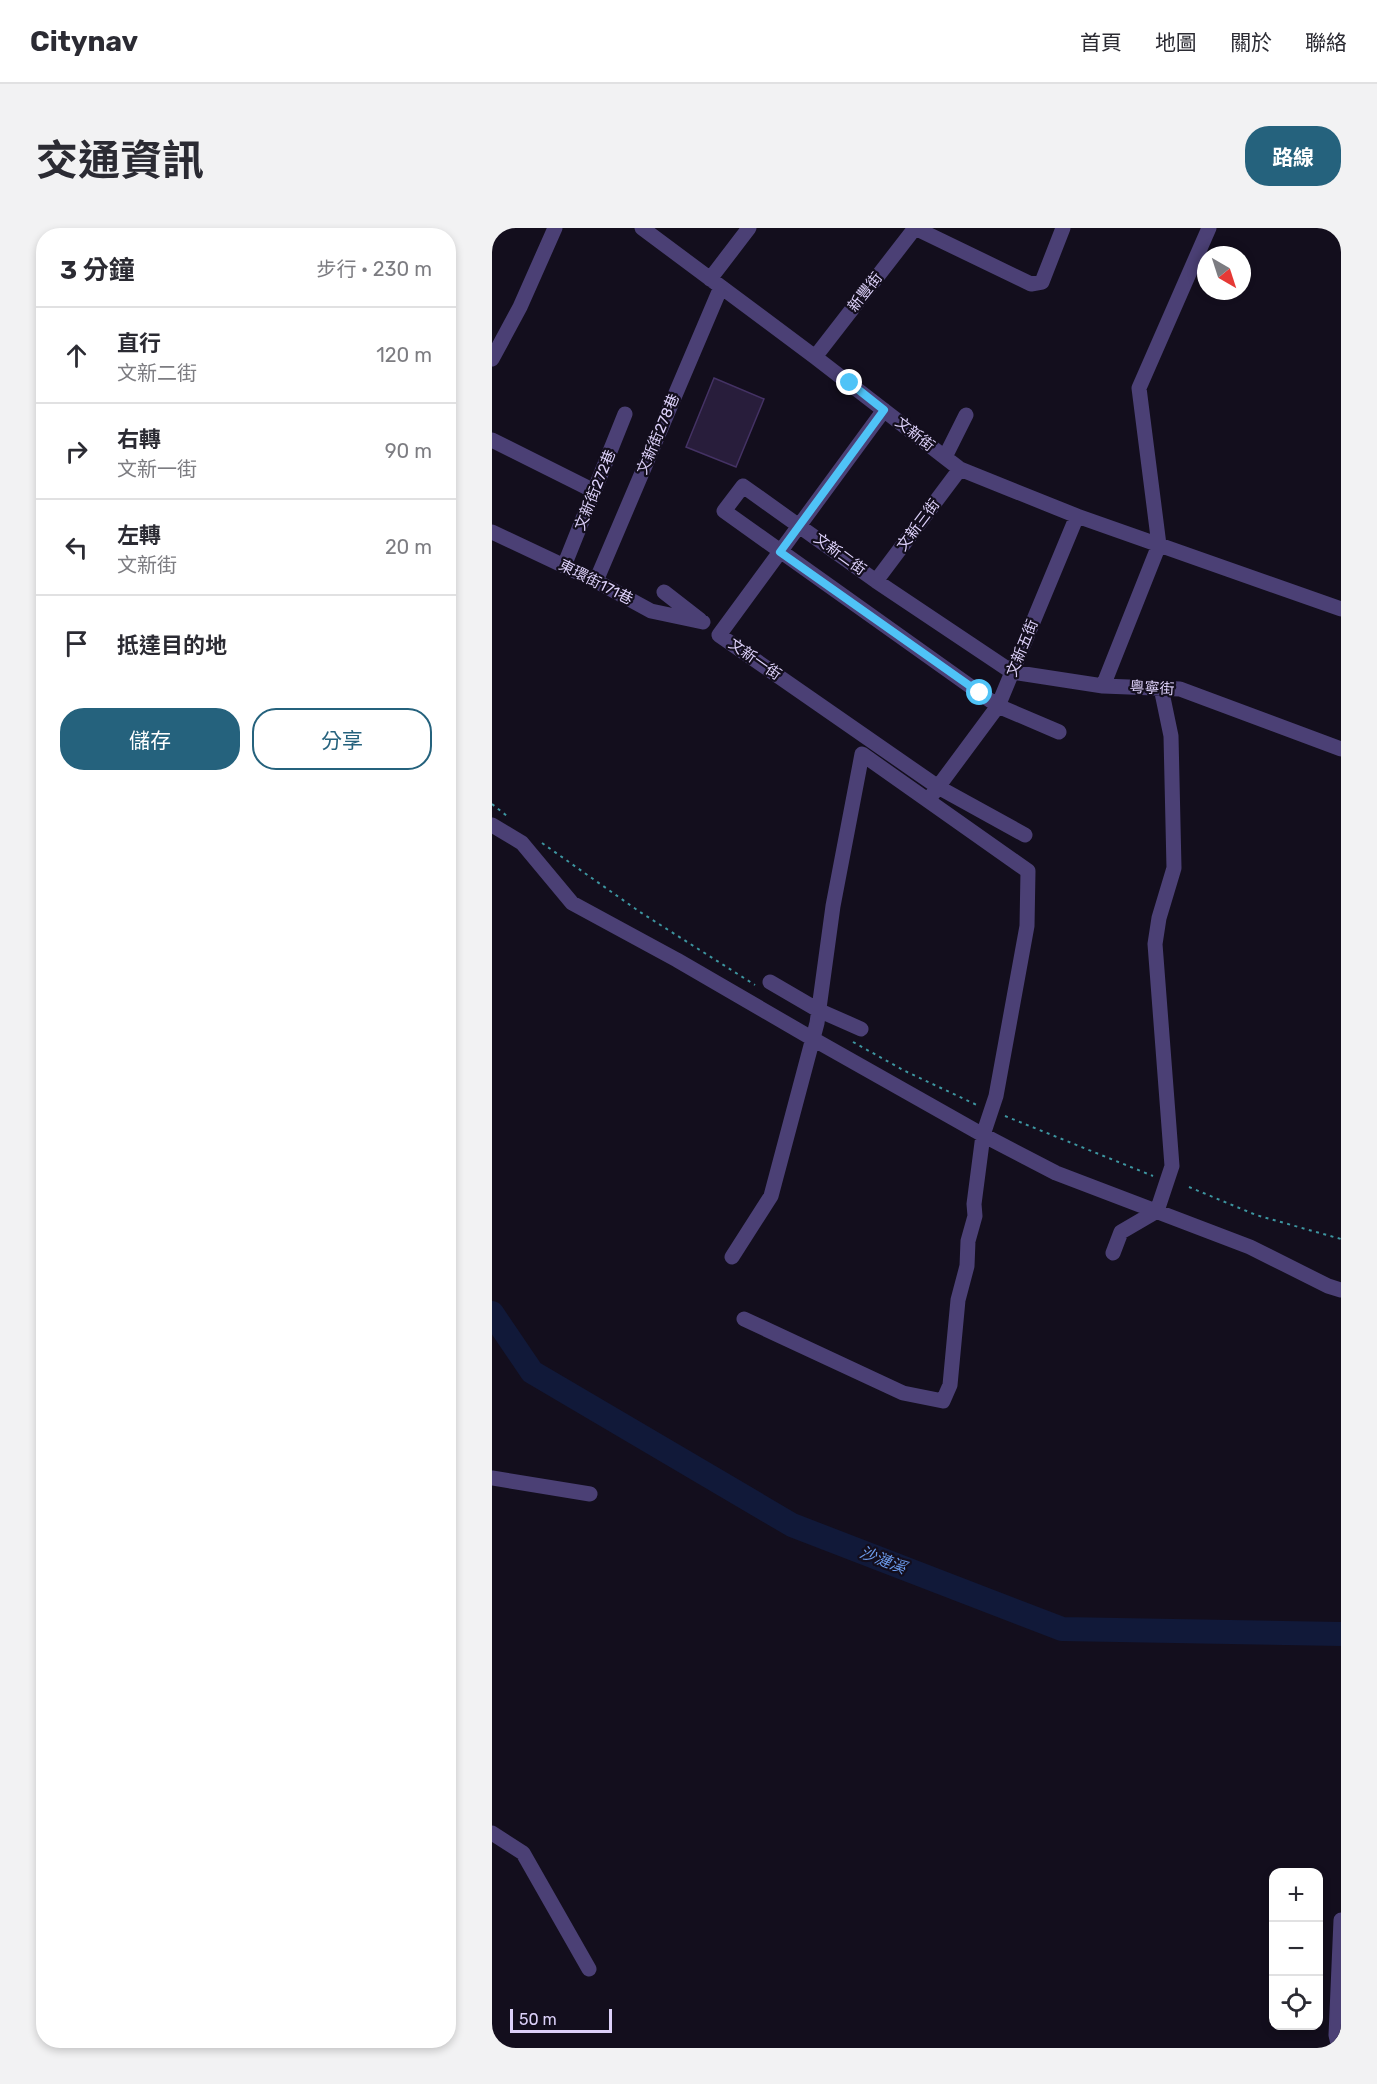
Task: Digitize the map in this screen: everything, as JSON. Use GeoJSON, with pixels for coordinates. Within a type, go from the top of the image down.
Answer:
{"type":"FeatureCollection","features":[{"type":"Feature","properties":{"kind":"street"},"geometry":{"type":"LineString","coordinates":[[492,359],[520,307],[555,228]]}},
{"type":"Feature","properties":{"kind":"street","name":"文新街"},"geometry":{"type":"LineString","coordinates":[[642,228],[960,469],[1077,516],[1159,545]]}},
{"type":"Feature","properties":{"kind":"street","name":"文新街278巷"},"geometry":{"type":"LineString","coordinates":[[596,581],[716,283],[749,228]]}},
{"type":"Feature","properties":{"kind":"street"},"geometry":{"type":"LineString","coordinates":[[915,228],[1031,284],[1042,282],[1063,228]]}},
{"type":"Feature","properties":{"kind":"street","name":"新豐街"},"geometry":{"type":"LineString","coordinates":[[815,357],[915,228]]}},
{"type":"Feature","properties":{"kind":"street","name":"粵寧街"},"geometry":{"type":"LineString","coordinates":[[1209,228],[1139,388],[1159,545],[1103,686],[1180,689],[1341,749]]}},
{"type":"Feature","properties":{"kind":"street","name":"文新一街"},"geometry":{"type":"LineString","coordinates":[[884,410],[719,635],[933,793],[1025,835]]}},
{"type":"Feature","properties":{"kind":"street","name":"文新街272巷"},"geometry":{"type":"LineString","coordinates":[[564,566],[625,414]]}},
{"type":"Feature","properties":{"kind":"street"},"geometry":{"type":"LineString","coordinates":[[945,457],[966,415]]}},
{"type":"Feature","properties":{"kind":"street"},"geometry":{"type":"LineString","coordinates":[[492,440],[594,491]]}},
{"type":"Feature","properties":{"kind":"street","name":"文新三街"},"geometry":{"type":"LineString","coordinates":[[876,581],[960,469]]}},
{"type":"Feature","properties":{"kind":"street","name":"文新二街"},"geometry":{"type":"LineString","coordinates":[[1059,732],[998,706],[724,510],[743,486],[876,581],[1012,672],[1103,686]]}},
{"type":"Feature","properties":{"kind":"street","name":"文新五街"},"geometry":{"type":"LineString","coordinates":[[933,793],[998,706],[1077,516]]}},
{"type":"Feature","properties":{"kind":"street","name":"東環街171巷"},"geometry":{"type":"LineString","coordinates":[[492,532],[596,581],[651,611],[703,622]]}},
{"type":"Feature","properties":{"kind":"street"},"geometry":{"type":"LineString","coordinates":[[1159,545],[1341,609]]}},
{"type":"Feature","properties":{"kind":"street"},"geometry":{"type":"LineString","coordinates":[[664,592],[719,635]]}},
{"type":"Feature","properties":{"kind":"street"},"geometry":{"type":"LineString","coordinates":[[1113,1253],[1121,1232],[1157,1211],[1172,1166],[1155,944],[1159,918],[1174,868],[1171,736],[1161,688]]}},
{"type":"Feature","properties":{"kind":"street"},"geometry":{"type":"LineString","coordinates":[[732,1257],[771,1196],[813,1040],[833,906],[862,754],[933,793],[1028,871],[1027,926],[996,1096],[983,1135],[974,1204],[975,1215],[968,1241],[967,1266],[958,1300],[950,1385],[943,1401],[903,1394],[744,1319]]}},
{"type":"Feature","properties":{"kind":"street"},"geometry":{"type":"LineString","coordinates":[[492,825],[522,843],[572,903],[983,1135],[1056,1173],[1250,1247],[1328,1287],[1341,1290]]}},
{"type":"Feature","properties":{"kind":"street"},"geometry":{"type":"LineString","coordinates":[[764,984],[861,1029]]}},
{"type":"Feature","properties":{"kind":"street"},"geometry":{"type":"LineString","coordinates":[[492,1478],[590,1494]]}},
{"type":"Feature","properties":{"kind":"street"},"geometry":{"type":"LineString","coordinates":[[492,1833],[523,1853],[589,1969]]}},
{"type":"Feature","properties":{"kind":"street"},"geometry":{"type":"LineString","coordinates":[[1339,2048],[1336,2035],[1341,1920]]}},
{"type":"Feature","properties":{"kind":"path"},"geometry":{"type":"LineString","coordinates":[[492,804],[510,818]]}},
{"type":"Feature","properties":{"kind":"path"},"geometry":{"type":"LineString","coordinates":[[538,840],[640,912],[764,984]]}},
{"type":"Feature","properties":{"kind":"path"},"geometry":{"type":"LineString","coordinates":[[846,1039],[905,1071],[982,1107]]}},
{"type":"Feature","properties":{"kind":"path"},"geometry":{"type":"LineString","coordinates":[[1001,1114],[1166,1181]]}},
{"type":"Feature","properties":{"kind":"path"},"geometry":{"type":"LineString","coordinates":[[1189,1187],[1256,1215],[1341,1239]]}},
{"type":"Feature","properties":{"kind":"building"},"geometry":{"type":"Polygon","coordinates":[[[714,378],[764,399],[736,467],[686,447],[714,378]]]}},
{"type":"Feature","properties":{"kind":"waterway","name":"沙漣溪"},"geometry":{"type":"LineString","coordinates":[[492,1313],[532,1372],[792,1525],[1062,1629],[1341,1634]]}},
{"type":"Feature","properties":{"kind":"route"},"geometry":{"type":"LineString","coordinates":[[850,383],[884,410],[780,552],[980,693]]}}]}
